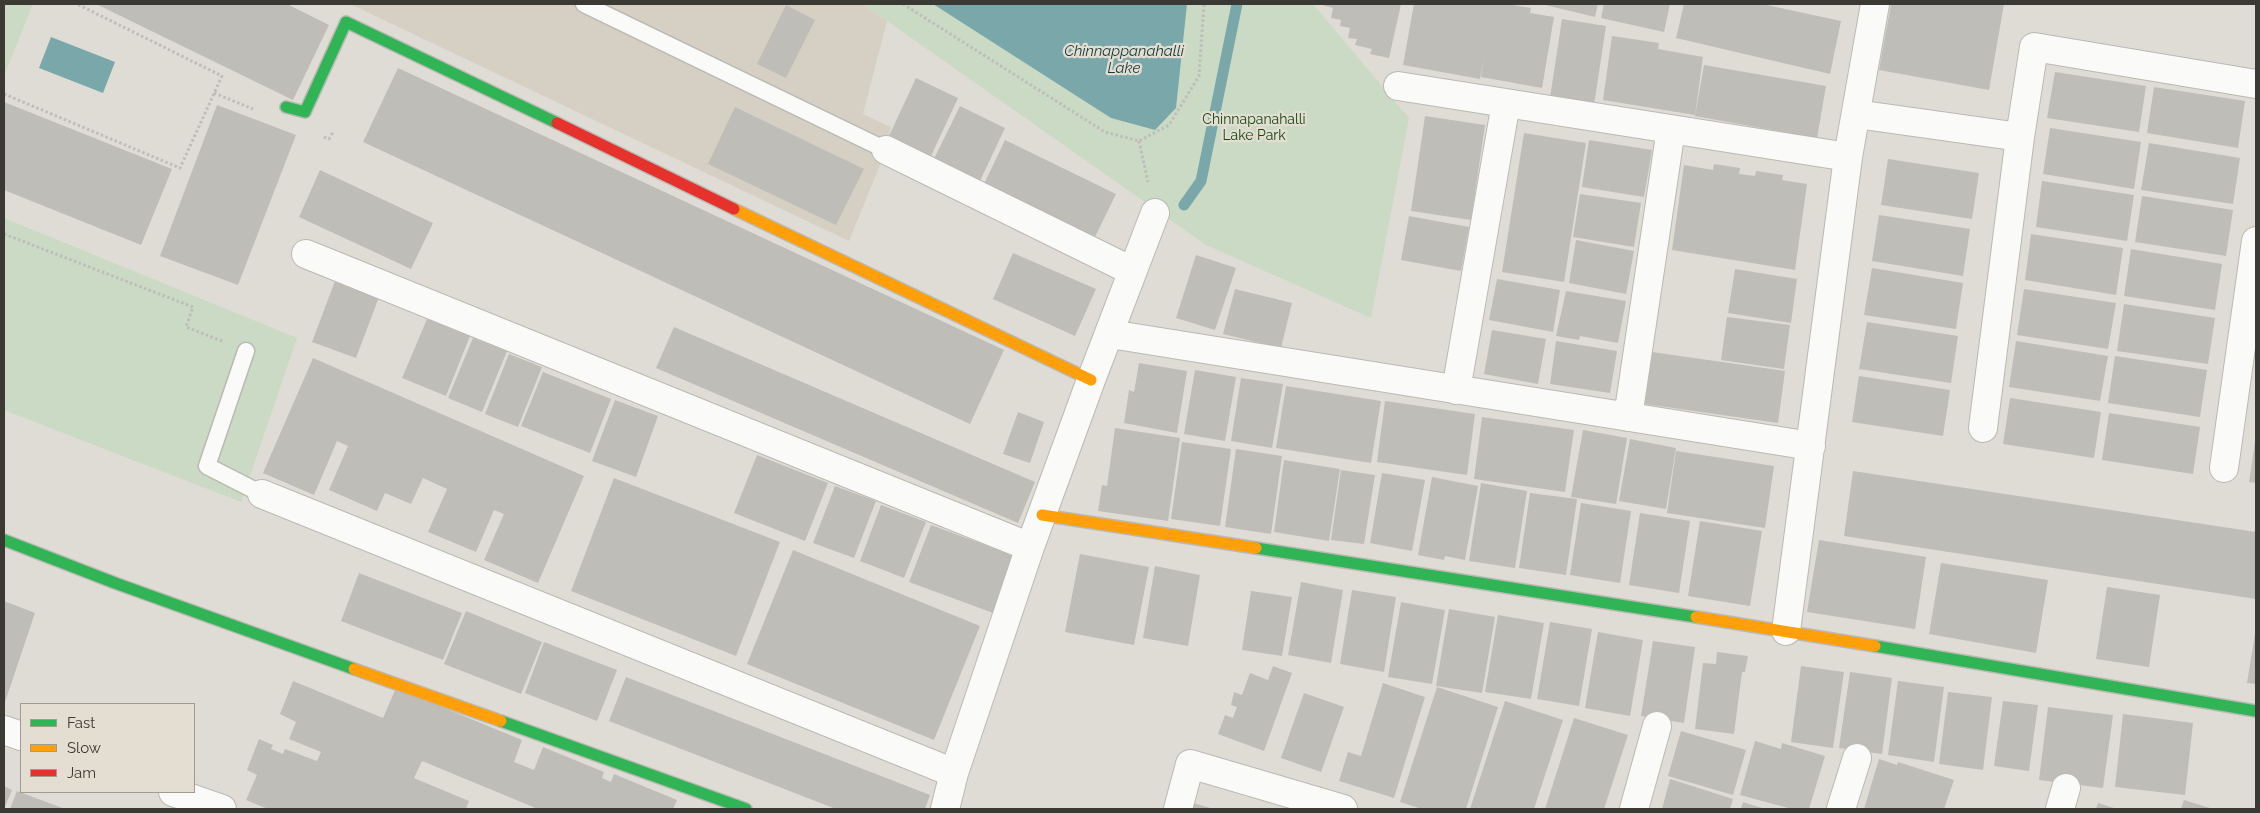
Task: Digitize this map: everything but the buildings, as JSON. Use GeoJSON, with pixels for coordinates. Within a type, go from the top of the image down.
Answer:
{"type":"FeatureCollection","features":[{"type":"Feature","properties":{"kind":"street"},"geometry":{"type":"LineString","coordinates":[[1786,630],[1848,157],[1874,4]]}},
{"type":"Feature","properties":{"kind":"street"},"geometry":{"type":"LineString","coordinates":[[286,107],[305,112],[346,22],[1091,380]]}},
{"type":"Feature","properties":{"kind":"street"},"geometry":{"type":"LineString","coordinates":[[1983,428],[2020,137],[2034,47],[2256,84]]}},
{"type":"Feature","properties":{"kind":"street"},"geometry":{"type":"LineString","coordinates":[[1398,86],[1848,157]]}},
{"type":"Feature","properties":{"kind":"street"},"geometry":{"type":"LineString","coordinates":[[1456,390],[1506,103]]}},
{"type":"Feature","properties":{"kind":"street"},"geometry":{"type":"LineString","coordinates":[[1856,114],[2020,137]]}},
{"type":"Feature","properties":{"kind":"street"},"geometry":{"type":"LineString","coordinates":[[1628,417],[1671,129]]}},
{"type":"Feature","properties":{"kind":"street"},"geometry":{"type":"LineString","coordinates":[[886,150],[1132,271]]}},
{"type":"Feature","properties":{"kind":"street"},"geometry":{"type":"LineString","coordinates":[[945,809],[954,773],[1030,547],[1155,213]]}},
{"type":"Feature","properties":{"kind":"street"},"geometry":{"type":"LineString","coordinates":[[2224,468],[2256,241]]}},
{"type":"Feature","properties":{"kind":"street"},"geometry":{"type":"LineString","coordinates":[[306,254],[1030,547]]}},
{"type":"Feature","properties":{"kind":"street"},"geometry":{"type":"LineString","coordinates":[[1110,334],[1811,446]]}},
{"type":"Feature","properties":{"kind":"street"},"geometry":{"type":"LineString","coordinates":[[262,494],[954,773]]}},
{"type":"Feature","properties":{"kind":"street"},"geometry":{"type":"LineString","coordinates":[[1042,515],[1786,630],[2256,711]]}},
{"type":"Feature","properties":{"kind":"street"},"geometry":{"type":"LineString","coordinates":[[4,540],[124,586],[746,809]]}},
{"type":"Feature","properties":{"kind":"street"},"geometry":{"type":"LineString","coordinates":[[1634,809],[1657,726]]}},
{"type":"Feature","properties":{"kind":"street"},"geometry":{"type":"LineString","coordinates":[[4,730],[20,736]]}},
{"type":"Feature","properties":{"kind":"street"},"geometry":{"type":"LineString","coordinates":[[1841,809],[1857,758]]}},
{"type":"Feature","properties":{"kind":"street"},"geometry":{"type":"LineString","coordinates":[[1178,809],[1190,764],[1343,809]]}},
{"type":"Feature","properties":{"kind":"street"},"geometry":{"type":"LineString","coordinates":[[176,793],[222,809]]}},
{"type":"Feature","properties":{"kind":"lane"},"geometry":{"type":"LineString","coordinates":[[584,4],[886,150]]}},
{"type":"Feature","properties":{"kind":"lane"},"geometry":{"type":"LineString","coordinates":[[246,351],[206,466],[262,494]]}},
{"type":"Feature","properties":{"kind":"path"},"geometry":{"type":"LineString","coordinates":[[4,94],[180,168],[222,76],[78,4]]}},
{"type":"Feature","properties":{"kind":"path"},"geometry":{"type":"LineString","coordinates":[[902,4],[1105,132],[1139,141],[1169,126],[1199,76],[1204,4]]}},
{"type":"Feature","properties":{"kind":"path"},"geometry":{"type":"LineString","coordinates":[[1139,141],[1155,213]]}},
{"type":"Feature","properties":{"kind":"path"},"geometry":{"type":"LineString","coordinates":[[4,234],[194,307],[186,327],[246,351]]}},
{"type":"Feature","properties":{"kind":"shaded area"},"geometry":{"type":"Polygon","coordinates":[[[350,4],[863,4],[887,21],[863,114],[891,127],[886,150],[849,241],[350,4]]]}},
{"type":"Feature","properties":{"kind":"green space"},"geometry":{"type":"Polygon","coordinates":[[[4,4],[33,4],[4,76],[4,4]]]}},
{"type":"Feature","properties":{"kind":"green space","name":"Chinnapanahalli Lake Park"},"geometry":{"type":"Polygon","coordinates":[[[863,4],[1313,4],[1409,118],[1371,318],[1206,245],[863,4]]]}},
{"type":"Feature","properties":{"kind":"green space"},"geometry":{"type":"Polygon","coordinates":[[[4,218],[297,338],[241,502],[4,410],[4,218]]]}},
{"type":"Feature","properties":{"kind":"water","name":"Chinnappanahalli Lake"},"geometry":{"type":"Polygon","coordinates":[[[933,4],[1187,4],[1176,108],[1155,130],[1111,118],[933,4]]]}},
{"type":"Feature","properties":{"kind":"water"},"geometry":{"type":"Polygon","coordinates":[[[51,37],[115,62],[103,93],[39,68],[51,37]]]}},
{"type":"Feature","properties":{"kind":"waterway"},"geometry":{"type":"LineString","coordinates":[[1184,205],[1201,181],[1237,4]]}},
{"type":"Feature","properties":{"kind":"traffic: fast"},"geometry":{"type":"LineString","coordinates":[[286,107],[305,112],[346,22],[557,123]]}},
{"type":"Feature","properties":{"kind":"traffic: fast"},"geometry":{"type":"LineString","coordinates":[[4,540],[115,583],[354,669]]}},
{"type":"Feature","properties":{"kind":"traffic: fast"},"geometry":{"type":"LineString","coordinates":[[1256,548],[1696,617]]}},
{"type":"Feature","properties":{"kind":"traffic: fast"},"geometry":{"type":"LineString","coordinates":[[1875,646],[2256,711]]}},
{"type":"Feature","properties":{"kind":"traffic: fast"},"geometry":{"type":"LineString","coordinates":[[501,721],[746,809]]}},
{"type":"Feature","properties":{"kind":"traffic: slow"},"geometry":{"type":"LineString","coordinates":[[734,209],[1091,380]]}},
{"type":"Feature","properties":{"kind":"traffic: slow"},"geometry":{"type":"LineString","coordinates":[[1042,515],[1256,548]]}},
{"type":"Feature","properties":{"kind":"traffic: slow"},"geometry":{"type":"LineString","coordinates":[[1696,617],[1875,646]]}},
{"type":"Feature","properties":{"kind":"traffic: slow"},"geometry":{"type":"LineString","coordinates":[[354,669],[501,721]]}},
{"type":"Feature","properties":{"kind":"traffic: jam"},"geometry":{"type":"LineString","coordinates":[[557,123],[734,209]]}}]}
